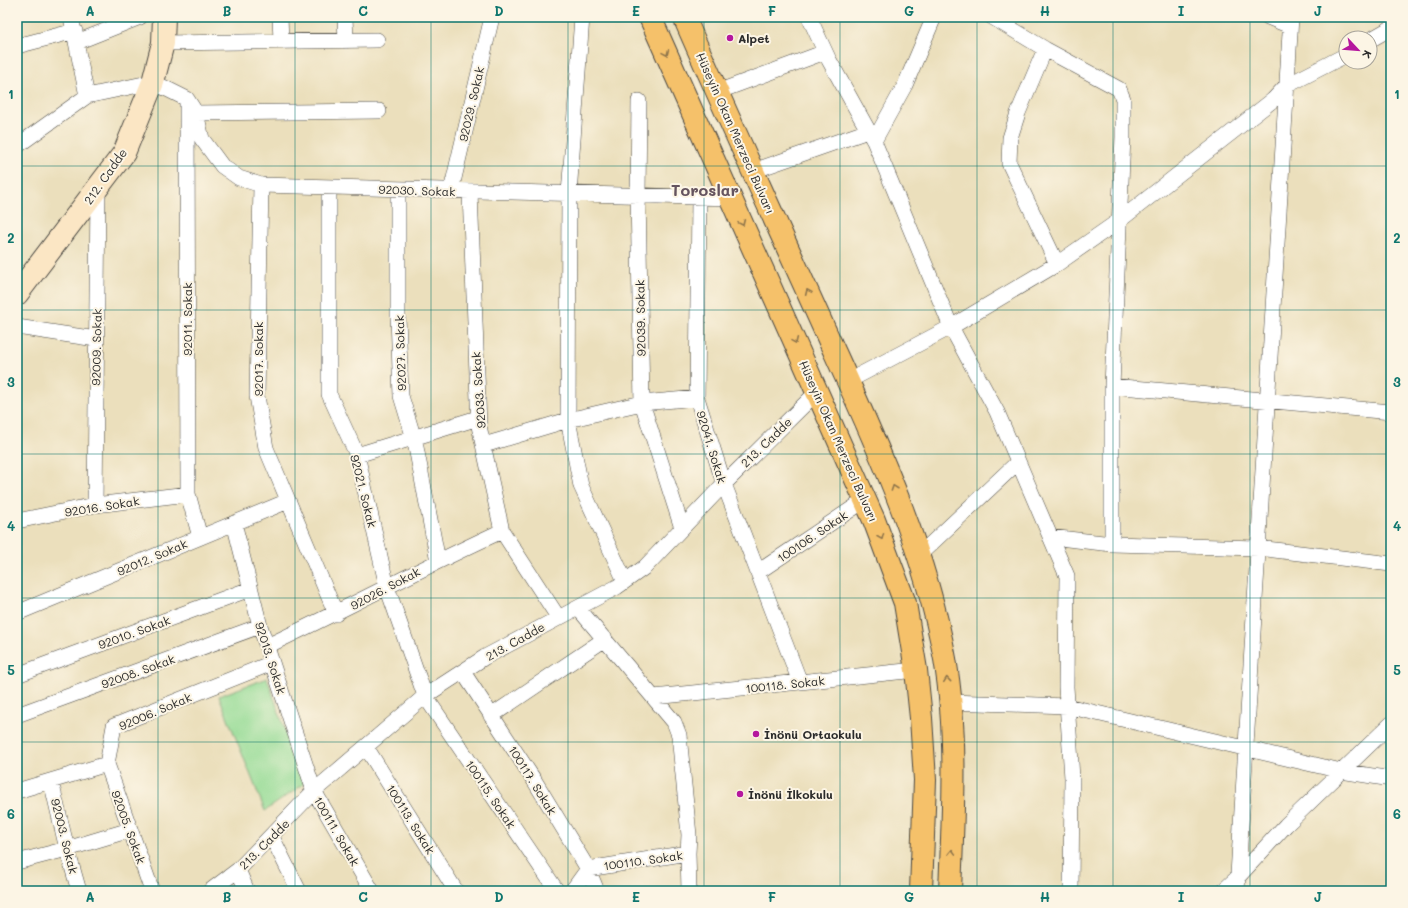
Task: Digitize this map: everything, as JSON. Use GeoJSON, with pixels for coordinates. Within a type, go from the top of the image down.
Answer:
{"type":"FeatureCollection","features":[{"type":"Feature","properties":{"kind":"main road","name":"Hüseyin Okan Merzeci Bulvarı"},"geometry":{"type":"LineString","coordinates":[[650,17],[865,500],[892,565],[905,603],[916,670],[925,780],[921,891]]}},
{"type":"Feature","properties":{"kind":"main road","name":"Hüseyin Okan Merzeci Bulvarı"},"geometry":{"type":"LineString","coordinates":[[684,17],[892,482],[926,579],[945,659],[949,702],[954,782],[950,891]]}},
{"type":"Feature","properties":{"kind":"street"},"geometry":{"type":"LineString","coordinates":[[17,46],[74,30],[140,17]]}},
{"type":"Feature","properties":{"kind":"street","name":"212. Cadde"},"geometry":{"type":"LineString","coordinates":[[17,294],[124,153],[154,82],[163,43],[164,17]]}},
{"type":"Feature","properties":{"kind":"street"},"geometry":{"type":"LineString","coordinates":[[280,17],[281,42]]}},
{"type":"Feature","properties":{"kind":"street"},"geometry":{"type":"LineString","coordinates":[[346,17],[346,41]]}},
{"type":"Feature","properties":{"kind":"street","name":"92029. Sokak"},"geometry":{"type":"LineString","coordinates":[[451,191],[492,17]]}},
{"type":"Feature","properties":{"kind":"street"},"geometry":{"type":"LineString","coordinates":[[582,17],[568,194],[568,420],[581,486],[626,581]]}},
{"type":"Feature","properties":{"kind":"street"},"geometry":{"type":"LineString","coordinates":[[809,17],[825,52],[871,136],[951,327],[997,412],[1067,576],[1067,706],[1072,778],[1071,891]]}},
{"type":"Feature","properties":{"kind":"street"},"geometry":{"type":"LineString","coordinates":[[753,171],[871,136],[905,85],[934,17]]}},
{"type":"Feature","properties":{"kind":"street"},"geometry":{"type":"LineString","coordinates":[[992,17],[1045,49],[1119,89],[1124,99],[1112,386],[1112,544]]}},
{"type":"Feature","properties":{"kind":"street"},"geometry":{"type":"LineString","coordinates":[[1238,884],[1290,21],[1268,17]]}},
{"type":"Feature","properties":{"kind":"street"},"geometry":{"type":"LineString","coordinates":[[1378,35],[1391,28]]}},
{"type":"Feature","properties":{"kind":"street"},"geometry":{"type":"LineString","coordinates":[[74,30],[87,96]]}},
{"type":"Feature","properties":{"kind":"street"},"geometry":{"type":"LineString","coordinates":[[163,43],[377,40]]}},
{"type":"Feature","properties":{"kind":"street"},"geometry":{"type":"LineString","coordinates":[[1045,49],[1018,113],[1010,138],[1009,163],[1057,264]]}},
{"type":"Feature","properties":{"kind":"street"},"geometry":{"type":"LineString","coordinates":[[717,92],[825,52]]}},
{"type":"Feature","properties":{"kind":"street"},"geometry":{"type":"LineString","coordinates":[[848,381],[951,327],[1057,264],[1120,220],[1273,100],[1286,86],[1338,59]]}},
{"type":"Feature","properties":{"kind":"street"},"geometry":{"type":"LineString","coordinates":[[17,146],[87,96],[154,82],[187,99]]}},
{"type":"Feature","properties":{"kind":"street","name":"92030. Sokak"},"geometry":{"type":"LineString","coordinates":[[187,99],[196,113],[202,139],[222,166],[239,178],[261,185],[470,192],[731,198]]}},
{"type":"Feature","properties":{"kind":"street","name":"92011. Sokak"},"geometry":{"type":"LineString","coordinates":[[187,99],[188,494],[200,537]]}},
{"type":"Feature","properties":{"kind":"street","name":"92039. Sokak"},"geometry":{"type":"LineString","coordinates":[[639,101],[638,196],[642,403],[682,528]]}},
{"type":"Feature","properties":{"kind":"street"},"geometry":{"type":"LineString","coordinates":[[196,113],[379,111]]}},
{"type":"Feature","properties":{"kind":"street","name":"92017. Sokak"},"geometry":{"type":"LineString","coordinates":[[261,185],[257,396],[266,448],[336,614]]}},
{"type":"Feature","properties":{"kind":"street","name":"92021. Sokak"},"geometry":{"type":"LineString","coordinates":[[329,187],[329,394],[357,455],[387,587],[425,696]]}},
{"type":"Feature","properties":{"kind":"street","name":"92009. Sokak"},"geometry":{"type":"LineString","coordinates":[[95,505],[98,189]]}},
{"type":"Feature","properties":{"kind":"street","name":"92027. Sokak"},"geometry":{"type":"LineString","coordinates":[[398,190],[398,317],[401,396],[414,438],[438,560]]}},
{"type":"Feature","properties":{"kind":"street","name":"92033. Sokak"},"geometry":{"type":"LineString","coordinates":[[470,192],[478,418],[502,530],[558,617]]}},
{"type":"Feature","properties":{"kind":"street","name":"92041. Sokak"},"geometry":{"type":"LineString","coordinates":[[698,198],[697,398],[724,484],[800,682]]}},
{"type":"Feature","properties":{"kind":"street"},"geometry":{"type":"LineString","coordinates":[[17,327],[96,339]]}},
{"type":"Feature","properties":{"kind":"street"},"geometry":{"type":"LineString","coordinates":[[1112,386],[1391,412]]}},
{"type":"Feature","properties":{"kind":"street","name":"213. Cadde"},"geometry":{"type":"LineString","coordinates":[[210,891],[238,870],[272,837],[314,791],[425,696],[485,657],[626,581],[645,567],[724,484],[817,392]]}},
{"type":"Feature","properties":{"kind":"street"},"geometry":{"type":"LineString","coordinates":[[484,445],[568,420],[642,403],[697,398]]}},
{"type":"Feature","properties":{"kind":"street"},"geometry":{"type":"LineString","coordinates":[[357,455],[478,418]]}},
{"type":"Feature","properties":{"kind":"street"},"geometry":{"type":"LineString","coordinates":[[918,556],[1018,462]]}},
{"type":"Feature","properties":{"kind":"street","name":"92016. Sokak"},"geometry":{"type":"LineString","coordinates":[[17,521],[95,505],[188,494]]}},
{"type":"Feature","properties":{"kind":"street","name":"100106. Sokak"},"geometry":{"type":"LineString","coordinates":[[758,572],[865,500]]}},
{"type":"Feature","properties":{"kind":"street","name":"92012. Sokak"},"geometry":{"type":"LineString","coordinates":[[17,613],[288,501]]}},
{"type":"Feature","properties":{"kind":"street","name":"92013. Sokak"},"geometry":{"type":"LineString","coordinates":[[234,523],[260,626],[314,791]]}},
{"type":"Feature","properties":{"kind":"street","name":"92026. Sokak"},"geometry":{"type":"LineString","coordinates":[[267,646],[336,614],[438,560],[502,530]]}},
{"type":"Feature","properties":{"kind":"street"},"geometry":{"type":"LineString","coordinates":[[1050,537],[1112,544],[1258,548],[1391,564]]}},
{"type":"Feature","properties":{"kind":"street","name":"92010. Sokak"},"geometry":{"type":"LineString","coordinates":[[17,675],[250,588]]}},
{"type":"Feature","properties":{"kind":"street"},"geometry":{"type":"LineString","coordinates":[[578,608],[674,722],[679,735],[689,835],[688,853]]}},
{"type":"Feature","properties":{"kind":"street","name":"92008. Sokak"},"geometry":{"type":"LineString","coordinates":[[17,715],[260,626]]}},
{"type":"Feature","properties":{"kind":"street"},"geometry":{"type":"LineString","coordinates":[[492,716],[605,639]]}},
{"type":"Feature","properties":{"kind":"street","name":"92006. Sokak"},"geometry":{"type":"LineString","coordinates":[[107,764],[114,726],[272,663]]}},
{"type":"Feature","properties":{"kind":"street","name":"100118. Sokak"},"geometry":{"type":"LineString","coordinates":[[654,697],[916,670]]}},
{"type":"Feature","properties":{"kind":"street","name":"100117. Sokak"},"geometry":{"type":"LineString","coordinates":[[463,672],[588,868],[597,891]]}},
{"type":"Feature","properties":{"kind":"street","name":"100115. Sokak"},"geometry":{"type":"LineString","coordinates":[[425,696],[557,891]]}},
{"type":"Feature","properties":{"kind":"street"},"geometry":{"type":"LineString","coordinates":[[949,702],[1067,706],[1342,771],[1391,779]]}},
{"type":"Feature","properties":{"kind":"street"},"geometry":{"type":"LineString","coordinates":[[1223,891],[1238,884],[1286,825],[1391,724]]}},
{"type":"Feature","properties":{"kind":"street","name":"100113. Sokak"},"geometry":{"type":"LineString","coordinates":[[366,747],[456,891]]}},
{"type":"Feature","properties":{"kind":"street"},"geometry":{"type":"LineString","coordinates":[[17,791],[107,764]]}},
{"type":"Feature","properties":{"kind":"street","name":"92005. Sokak"},"geometry":{"type":"LineString","coordinates":[[107,764],[152,891]]}},
{"type":"Feature","properties":{"kind":"street","name":"92003. Sokak"},"geometry":{"type":"LineString","coordinates":[[51,781],[67,850],[79,891]]}},
{"type":"Feature","properties":{"kind":"street","name":"100111. Sokak"},"geometry":{"type":"LineString","coordinates":[[314,791],[372,891]]}},
{"type":"Feature","properties":{"kind":"street"},"geometry":{"type":"LineString","coordinates":[[17,862],[67,850],[130,830]]}},
{"type":"Feature","properties":{"kind":"street"},"geometry":{"type":"LineString","coordinates":[[272,837],[299,891]]}},
{"type":"Feature","properties":{"kind":"street","name":"100110. Sokak"},"geometry":{"type":"LineString","coordinates":[[572,891],[588,868],[688,853],[690,891]]}},
{"type":"Feature","properties":{"kind":"street"},"geometry":{"type":"LineString","coordinates":[[238,870],[247,891]]}},
{"type":"Feature","properties":{"kind":"green space"},"geometry":{"type":"Polygon","coordinates":[[[267,678],[304,784],[265,811],[219,696],[267,678]]]}},
{"type":"Feature","properties":{"kind":"place","name":"Alpet"},"geometry":{"type":"Point","coordinates":[730,38]}},
{"type":"Feature","properties":{"kind":"place","name":"İnönü Ortaokulu"},"geometry":{"type":"Point","coordinates":[756,734]}},
{"type":"Feature","properties":{"kind":"place","name":"İnönü İlkokulu"},"geometry":{"type":"Point","coordinates":[740,794]}},
{"type":"Feature","properties":{"kind":"district","name":"Toroslar"},"geometry":{"type":"Point","coordinates":[705,189]}}]}
